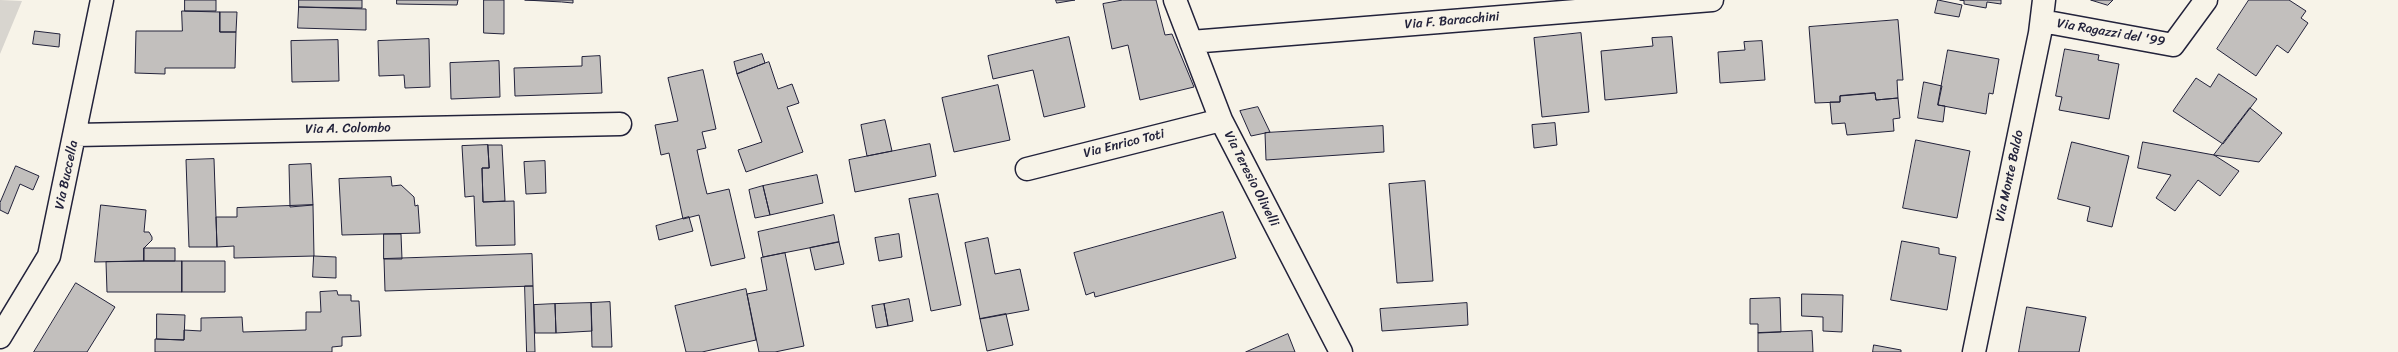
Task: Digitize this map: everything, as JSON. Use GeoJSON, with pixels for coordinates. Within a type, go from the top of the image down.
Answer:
{"type":"FeatureCollection","features":[{"type":"Feature","properties":{"kind":"street","name":"Via Buccella"},"geometry":{"type":"LineString","coordinates":[[0,337],[49,256],[76,135],[102,0]]}},
{"type":"Feature","properties":{"kind":"street","name":"Via Teresio Olivelli"},"geometry":{"type":"LineString","coordinates":[[1175,0],[1221,120],[1341,352]]}},
{"type":"Feature","properties":{"kind":"street","name":"Via F. Baracchini"},"geometry":{"type":"LineString","coordinates":[[1191,42],[1712,0]]}},
{"type":"Feature","properties":{"kind":"street","name":"Via Ragazzi del '99"},"geometry":{"type":"LineString","coordinates":[[2043,10],[2173,45],[2206,0]]}},
{"type":"Feature","properties":{"kind":"street","name":"Via Monte Baldo"},"geometry":{"type":"LineString","coordinates":[[1974,352],[2043,10]]}},
{"type":"Feature","properties":{"kind":"street","name":"Via Enrico Toti"},"geometry":{"type":"LineString","coordinates":[[1028,169],[1221,120]]}},
{"type":"Feature","properties":{"kind":"street","name":"Via A. Colombo"},"geometry":{"type":"LineString","coordinates":[[76,135],[620,124]]}},
{"type":"Feature","properties":{"kind":"shaded area"},"geometry":{"type":"Polygon","coordinates":[[[0,0],[22,1],[0,54],[0,0]]]}},
{"type":"Feature","properties":{"kind":"building"},"geometry":{"type":"Polygon","coordinates":[[[185,0],[216,0],[216,11],[185,11],[185,0]]]}},
{"type":"Feature","properties":{"kind":"building"},"geometry":{"type":"Polygon","coordinates":[[[299,0],[362,0],[362,8],[299,7],[299,0]]]}},
{"type":"Feature","properties":{"kind":"building"},"geometry":{"type":"Polygon","coordinates":[[[397,0],[458,0],[457,5],[397,4],[397,0]]]}},
{"type":"Feature","properties":{"kind":"building"},"geometry":{"type":"Polygon","coordinates":[[[484,0],[504,0],[504,34],[484,33],[484,0]]]}},
{"type":"Feature","properties":{"kind":"building"},"geometry":{"type":"Polygon","coordinates":[[[525,0],[573,0],[573,3],[562,2],[525,0]]]}},
{"type":"Feature","properties":{"kind":"building"},"geometry":{"type":"Polygon","coordinates":[[[1056,0],[1075,0],[1057,3],[1056,0]]]}},
{"type":"Feature","properties":{"kind":"building"},"geometry":{"type":"Polygon","coordinates":[[[1123,0],[1156,0],[1165,35],[1172,34],[1194,87],[1140,100],[1128,45],[1112,49],[1103,4],[1123,0]]]}},
{"type":"Feature","properties":{"kind":"building"},"geometry":{"type":"Polygon","coordinates":[[[1938,0],[1962,5],[1959,17],[1935,13],[1938,0]]]}},
{"type":"Feature","properties":{"kind":"building"},"geometry":{"type":"Polygon","coordinates":[[[1960,0],[2001,0],[2001,4],[1987,2],[1986,8],[1964,4],[1964,1],[1960,0]]]}},
{"type":"Feature","properties":{"kind":"building"},"geometry":{"type":"Polygon","coordinates":[[[2091,0],[2113,0],[2108,5],[2091,0]]]}},
{"type":"Feature","properties":{"kind":"building"},"geometry":{"type":"Polygon","coordinates":[[[2249,0],[2289,0],[2306,11],[2301,18],[2308,23],[2288,53],[2277,45],[2256,76],[2217,49],[2249,0]]]}},
{"type":"Feature","properties":{"kind":"building"},"geometry":{"type":"Polygon","coordinates":[[[299,7],[366,9],[366,30],[298,28],[299,7]]]}},
{"type":"Feature","properties":{"kind":"building"},"geometry":{"type":"Polygon","coordinates":[[[182,11],[220,12],[220,32],[236,32],[235,68],[165,68],[165,74],[135,73],[136,31],[182,31],[182,11]]]}},
{"type":"Feature","properties":{"kind":"building"},"geometry":{"type":"Polygon","coordinates":[[[220,12],[237,12],[236,32],[220,32],[220,12]]]}},
{"type":"Feature","properties":{"kind":"building"},"geometry":{"type":"Polygon","coordinates":[[[1898,20],[1903,80],[1897,80],[1898,98],[1876,100],[1875,93],[1840,96],[1840,102],[1815,103],[1809,27],[1898,20]]]}},
{"type":"Feature","properties":{"kind":"building"},"geometry":{"type":"Polygon","coordinates":[[[35,31],[60,34],[59,47],[33,44],[35,31]]]}},
{"type":"Feature","properties":{"kind":"building"},"geometry":{"type":"Polygon","coordinates":[[[1581,33],[1589,112],[1542,117],[1534,38],[1581,33]]]}},
{"type":"Feature","properties":{"kind":"building"},"geometry":{"type":"Polygon","coordinates":[[[1069,37],[1085,107],[1044,117],[1033,70],[993,79],[988,56],[1069,37]]]}},
{"type":"Feature","properties":{"kind":"building"},"geometry":{"type":"Polygon","coordinates":[[[1672,37],[1677,93],[1605,100],[1601,51],[1653,46],[1652,38],[1672,37]]]}},
{"type":"Feature","properties":{"kind":"building"},"geometry":{"type":"Polygon","coordinates":[[[429,39],[430,87],[405,88],[404,75],[379,76],[378,41],[429,39]]]}},
{"type":"Feature","properties":{"kind":"building"},"geometry":{"type":"Polygon","coordinates":[[[338,40],[339,81],[292,82],[291,41],[338,40]]]}},
{"type":"Feature","properties":{"kind":"building"},"geometry":{"type":"Polygon","coordinates":[[[1762,41],[1765,80],[1720,83],[1718,52],[1745,50],[1744,42],[1762,41]]]}},
{"type":"Feature","properties":{"kind":"building"},"geometry":{"type":"Polygon","coordinates":[[[2065,49],[2099,55],[2098,60],[2119,64],[2109,119],[2059,110],[2062,97],[2056,96],[2065,49]]]}},
{"type":"Feature","properties":{"kind":"building"},"geometry":{"type":"Polygon","coordinates":[[[1948,50],[1999,59],[1993,94],[1989,93],[1986,114],[1938,105],[1948,50]]]}},
{"type":"Feature","properties":{"kind":"building"},"geometry":{"type":"Polygon","coordinates":[[[762,54],[765,63],[737,74],[734,62],[762,54]]]}},
{"type":"Feature","properties":{"kind":"building"},"geometry":{"type":"Polygon","coordinates":[[[600,56],[602,93],[515,96],[514,68],[582,66],[582,57],[600,56]]]}},
{"type":"Feature","properties":{"kind":"building"},"geometry":{"type":"Polygon","coordinates":[[[499,61],[500,97],[451,99],[450,63],[499,61]]]}},
{"type":"Feature","properties":{"kind":"building"},"geometry":{"type":"Polygon","coordinates":[[[769,62],[778,89],[792,84],[799,103],[787,107],[803,152],[746,172],[738,150],[762,142],[737,74],[769,62]]]}},
{"type":"Feature","properties":{"kind":"building"},"geometry":{"type":"Polygon","coordinates":[[[703,70],[716,129],[702,132],[706,148],[697,150],[704,182],[707,194],[729,189],[745,258],[711,266],[699,215],[683,219],[669,153],[661,155],[655,125],[678,121],[668,78],[703,70]]]}},
{"type":"Feature","properties":{"kind":"building"},"geometry":{"type":"Polygon","coordinates":[[[2219,74],[2257,99],[2223,144],[2173,111],[2196,78],[2210,87],[2219,74]]]}},
{"type":"Feature","properties":{"kind":"building"},"geometry":{"type":"Polygon","coordinates":[[[1924,82],[1942,86],[1938,105],[1945,106],[1943,122],[1918,118],[1924,82]]]}},
{"type":"Feature","properties":{"kind":"building"},"geometry":{"type":"Polygon","coordinates":[[[998,85],[1010,140],[954,152],[942,98],[998,85]]]}},
{"type":"Feature","properties":{"kind":"building"},"geometry":{"type":"Polygon","coordinates":[[[1875,93],[1876,100],[1898,98],[1900,118],[1893,119],[1894,131],[1847,135],[1845,123],[1832,124],[1830,102],[1840,102],[1840,96],[1875,93]]]}},
{"type":"Feature","properties":{"kind":"building"},"geometry":{"type":"Polygon","coordinates":[[[1258,107],[1270,132],[1251,136],[1240,111],[1258,107]]]}},
{"type":"Feature","properties":{"kind":"building"},"geometry":{"type":"Polygon","coordinates":[[[2250,108],[2282,133],[2259,162],[2214,155],[2250,108]]]}},
{"type":"Feature","properties":{"kind":"building"},"geometry":{"type":"Polygon","coordinates":[[[885,120],[892,151],[867,156],[861,125],[885,120]]]}},
{"type":"Feature","properties":{"kind":"building"},"geometry":{"type":"Polygon","coordinates":[[[1555,123],[1557,145],[1534,148],[1532,125],[1555,123]]]}},
{"type":"Feature","properties":{"kind":"building"},"geometry":{"type":"Polygon","coordinates":[[[1383,126],[1384,152],[1266,160],[1265,133],[1383,126]]]}},
{"type":"Feature","properties":{"kind":"building"},"geometry":{"type":"Polygon","coordinates":[[[1916,140],[1970,151],[1957,218],[1903,208],[1916,140]]]}},
{"type":"Feature","properties":{"kind":"building"},"geometry":{"type":"Polygon","coordinates":[[[2072,142],[2129,156],[2112,227],[2087,221],[2090,207],[2058,199],[2072,142]]]}},
{"type":"Feature","properties":{"kind":"building"},"geometry":{"type":"Polygon","coordinates":[[[2143,142],[2214,155],[2239,171],[2220,196],[2198,180],[2175,211],[2156,198],[2171,175],[2138,168],[2143,142]]]}},
{"type":"Feature","properties":{"kind":"building"},"geometry":{"type":"Polygon","coordinates":[[[930,144],[936,176],[855,192],[849,160],[930,144]]]}},
{"type":"Feature","properties":{"kind":"building"},"geometry":{"type":"Polygon","coordinates":[[[488,145],[489,168],[482,168],[483,202],[514,201],[515,245],[476,246],[474,196],[465,197],[462,146],[488,145]]]}},
{"type":"Feature","properties":{"kind":"building"},"geometry":{"type":"Polygon","coordinates":[[[488,145],[502,145],[505,201],[483,202],[482,168],[489,168],[488,145]]]}},
{"type":"Feature","properties":{"kind":"building"},"geometry":{"type":"Polygon","coordinates":[[[214,159],[217,247],[189,247],[186,160],[214,159]]]}},
{"type":"Feature","properties":{"kind":"building"},"geometry":{"type":"Polygon","coordinates":[[[545,161],[546,193],[526,194],[524,162],[545,161]]]}},
{"type":"Feature","properties":{"kind":"building"},"geometry":{"type":"Polygon","coordinates":[[[311,164],[313,205],[290,207],[289,165],[311,164]]]}},
{"type":"Feature","properties":{"kind":"building"},"geometry":{"type":"Polygon","coordinates":[[[16,166],[39,176],[33,190],[20,184],[8,214],[0,210],[0,203],[16,166]]]}},
{"type":"Feature","properties":{"kind":"building"},"geometry":{"type":"Polygon","coordinates":[[[817,175],[823,203],[770,215],[763,186],[817,175]]]}},
{"type":"Feature","properties":{"kind":"building"},"geometry":{"type":"Polygon","coordinates":[[[391,177],[392,186],[401,185],[414,197],[415,206],[418,205],[420,233],[342,235],[339,179],[391,177]]]}},
{"type":"Feature","properties":{"kind":"building"},"geometry":{"type":"Polygon","coordinates":[[[1425,181],[1433,281],[1397,283],[1389,184],[1425,181]]]}},
{"type":"Feature","properties":{"kind":"building"},"geometry":{"type":"Polygon","coordinates":[[[763,186],[770,215],[755,218],[749,190],[763,186]]]}},
{"type":"Feature","properties":{"kind":"building"},"geometry":{"type":"Polygon","coordinates":[[[938,194],[961,305],[931,311],[909,199],[938,194]]]}},
{"type":"Feature","properties":{"kind":"building"},"geometry":{"type":"Polygon","coordinates":[[[101,205],[146,210],[144,232],[149,232],[152,240],[144,248],[144,261],[95,262],[101,205]]]}},
{"type":"Feature","properties":{"kind":"building"},"geometry":{"type":"Polygon","coordinates":[[[313,205],[314,256],[234,258],[234,246],[217,247],[216,217],[237,217],[237,208],[313,205]]]}},
{"type":"Feature","properties":{"kind":"building"},"geometry":{"type":"Polygon","coordinates":[[[1223,212],[1236,258],[1095,297],[1094,292],[1086,295],[1074,253],[1223,212]]]}},
{"type":"Feature","properties":{"kind":"building"},"geometry":{"type":"Polygon","coordinates":[[[834,215],[839,242],[763,257],[758,232],[834,215]]]}},
{"type":"Feature","properties":{"kind":"building"},"geometry":{"type":"Polygon","coordinates":[[[689,217],[693,231],[659,240],[656,226],[689,217]]]}},
{"type":"Feature","properties":{"kind":"building"},"geometry":{"type":"Polygon","coordinates":[[[384,234],[401,234],[402,259],[384,259],[384,234]]]}},
{"type":"Feature","properties":{"kind":"building"},"geometry":{"type":"Polygon","coordinates":[[[899,234],[902,257],[879,261],[875,238],[899,234]]]}},
{"type":"Feature","properties":{"kind":"building"},"geometry":{"type":"Polygon","coordinates":[[[988,238],[995,274],[1020,269],[1029,310],[980,319],[965,243],[988,238]]]}},
{"type":"Feature","properties":{"kind":"building"},"geometry":{"type":"Polygon","coordinates":[[[1902,241],[1939,248],[1939,254],[1956,257],[1947,310],[1891,300],[1902,241]]]}},
{"type":"Feature","properties":{"kind":"building"},"geometry":{"type":"Polygon","coordinates":[[[839,242],[844,264],[815,270],[810,248],[839,242]]]}},
{"type":"Feature","properties":{"kind":"building"},"geometry":{"type":"Polygon","coordinates":[[[144,248],[175,248],[175,261],[144,261],[144,248]]]}},
{"type":"Feature","properties":{"kind":"building"},"geometry":{"type":"Polygon","coordinates":[[[785,253],[804,346],[775,352],[759,352],[747,294],[767,290],[761,258],[785,253]]]}},
{"type":"Feature","properties":{"kind":"building"},"geometry":{"type":"Polygon","coordinates":[[[532,254],[533,286],[385,291],[384,259],[532,254]]]}},
{"type":"Feature","properties":{"kind":"building"},"geometry":{"type":"Polygon","coordinates":[[[314,256],[336,257],[336,278],[313,277],[314,256]]]}},
{"type":"Feature","properties":{"kind":"building"},"geometry":{"type":"Polygon","coordinates":[[[182,261],[182,292],[107,292],[106,262],[182,261]]]}},
{"type":"Feature","properties":{"kind":"building"},"geometry":{"type":"Polygon","coordinates":[[[182,261],[225,261],[225,292],[182,292],[182,261]]]}},
{"type":"Feature","properties":{"kind":"building"},"geometry":{"type":"Polygon","coordinates":[[[76,283],[115,307],[87,352],[34,352],[76,283]]]}},
{"type":"Feature","properties":{"kind":"building"},"geometry":{"type":"Polygon","coordinates":[[[525,286],[533,286],[535,352],[527,352],[525,286]]]}},
{"type":"Feature","properties":{"kind":"building"},"geometry":{"type":"Polygon","coordinates":[[[746,289],[756,340],[702,352],[686,352],[675,306],[746,289]]]}},
{"type":"Feature","properties":{"kind":"building"},"geometry":{"type":"Polygon","coordinates":[[[337,291],[338,295],[351,295],[351,301],[359,301],[361,336],[342,337],[342,346],[332,347],[332,352],[155,352],[155,339],[184,340],[184,330],[201,331],[201,318],[242,317],[243,332],[306,330],[306,312],[321,312],[320,292],[337,291]]]}},
{"type":"Feature","properties":{"kind":"building"},"geometry":{"type":"Polygon","coordinates":[[[1802,294],[1843,295],[1842,332],[1823,331],[1823,317],[1802,316],[1802,294]]]}},
{"type":"Feature","properties":{"kind":"building"},"geometry":{"type":"Polygon","coordinates":[[[1780,298],[1781,332],[1758,333],[1758,324],[1750,324],[1750,299],[1780,298]]]}},
{"type":"Feature","properties":{"kind":"building"},"geometry":{"type":"Polygon","coordinates":[[[909,299],[913,321],[888,326],[884,304],[909,299]]]}},
{"type":"Feature","properties":{"kind":"building"},"geometry":{"type":"Polygon","coordinates":[[[610,302],[612,347],[592,347],[591,303],[610,302]]]}},
{"type":"Feature","properties":{"kind":"building"},"geometry":{"type":"Polygon","coordinates":[[[591,303],[592,331],[556,333],[555,304],[591,303]]]}},
{"type":"Feature","properties":{"kind":"building"},"geometry":{"type":"Polygon","coordinates":[[[1467,303],[1468,325],[1382,331],[1380,309],[1467,303]]]}},
{"type":"Feature","properties":{"kind":"building"},"geometry":{"type":"Polygon","coordinates":[[[555,304],[556,333],[535,333],[534,305],[555,304]]]}},
{"type":"Feature","properties":{"kind":"building"},"geometry":{"type":"Polygon","coordinates":[[[884,304],[888,326],[876,328],[872,306],[884,304]]]}},
{"type":"Feature","properties":{"kind":"building"},"geometry":{"type":"Polygon","coordinates":[[[2027,307],[2086,317],[2079,352],[2019,352],[2027,307]]]}},
{"type":"Feature","properties":{"kind":"building"},"geometry":{"type":"Polygon","coordinates":[[[157,314],[185,315],[184,340],[157,339],[157,314]]]}},
{"type":"Feature","properties":{"kind":"building"},"geometry":{"type":"Polygon","coordinates":[[[1006,314],[1013,345],[987,351],[980,319],[1006,314]]]}},
{"type":"Feature","properties":{"kind":"building"},"geometry":{"type":"Polygon","coordinates":[[[1812,331],[1813,352],[1758,352],[1758,333],[1812,331]]]}},
{"type":"Feature","properties":{"kind":"building"},"geometry":{"type":"Polygon","coordinates":[[[1288,334],[1295,352],[1246,352],[1288,334]]]}},
{"type":"Feature","properties":{"kind":"building"},"geometry":{"type":"Polygon","coordinates":[[[1874,345],[1901,350],[1901,352],[1873,352],[1874,345]]]}}]}
